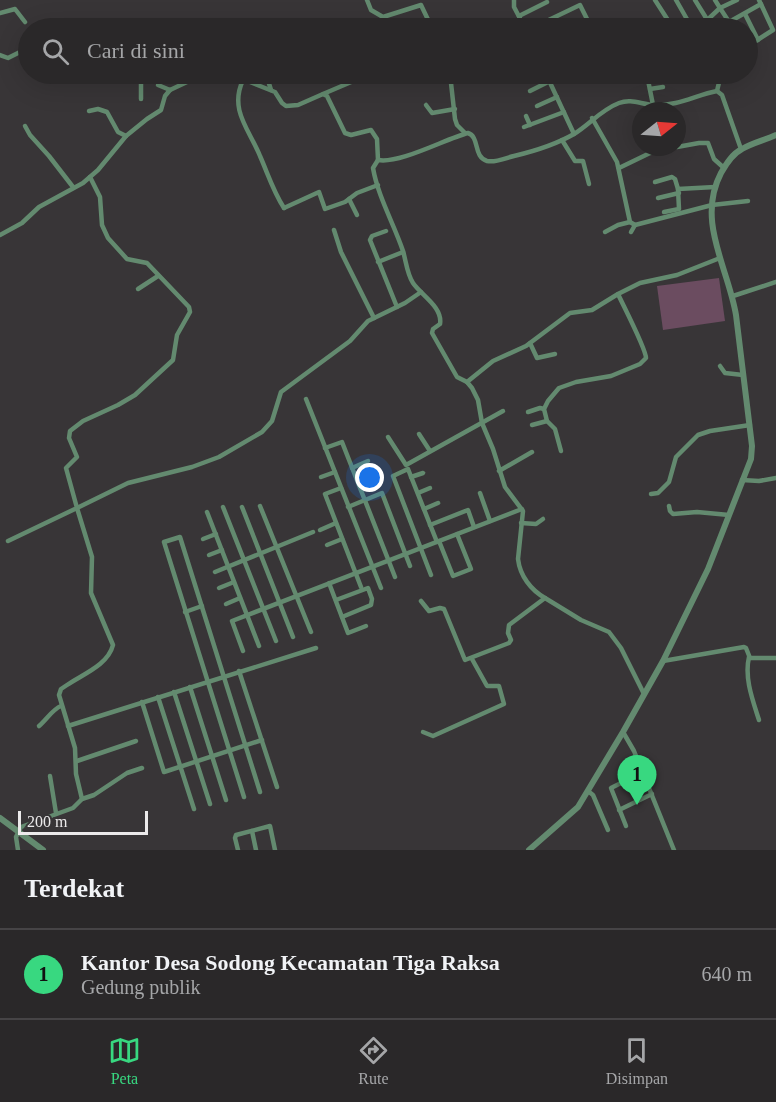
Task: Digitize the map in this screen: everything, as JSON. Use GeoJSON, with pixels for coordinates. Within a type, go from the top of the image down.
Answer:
{"type":"FeatureCollection","features":[{"type":"Feature","properties":{"kind":"street"},"geometry":{"type":"LineString","coordinates":[[367,0],[371,10],[383,17],[421,5],[427,18]]}},
{"type":"Feature","properties":{"kind":"street"},"geometry":{"type":"LineString","coordinates":[[513,0],[519,17],[547,2]]}},
{"type":"Feature","properties":{"kind":"street"},"geometry":{"type":"LineString","coordinates":[[655,0],[667,18]]}},
{"type":"Feature","properties":{"kind":"street"},"geometry":{"type":"LineString","coordinates":[[676,0],[686,18]]}},
{"type":"Feature","properties":{"kind":"street"},"geometry":{"type":"LineString","coordinates":[[695,0],[702,18]]}},
{"type":"Feature","properties":{"kind":"street"},"geometry":{"type":"LineString","coordinates":[[716,0],[726,18]]}},
{"type":"Feature","properties":{"kind":"street"},"geometry":{"type":"LineString","coordinates":[[711,18],[720,8],[737,0]]}},
{"type":"Feature","properties":{"kind":"street"},"geometry":{"type":"LineString","coordinates":[[740,18],[760,2],[772,32],[758,40]]}},
{"type":"Feature","properties":{"kind":"street"},"geometry":{"type":"LineString","coordinates":[[554,18],[580,6],[586,18]]}},
{"type":"Feature","properties":{"kind":"street"},"geometry":{"type":"LineString","coordinates":[[0,13],[15,9],[22,18]]}},
{"type":"Feature","properties":{"kind":"street"},"geometry":{"type":"LineString","coordinates":[[745,14],[747,18]]}},
{"type":"Feature","properties":{"kind":"street"},"geometry":{"type":"LineString","coordinates":[[768,21],[776,21]]}},
{"type":"Feature","properties":{"kind":"street"},"geometry":{"type":"LineString","coordinates":[[0,56],[8,58],[18,53]]}},
{"type":"Feature","properties":{"kind":"street"},"geometry":{"type":"LineString","coordinates":[[141,84],[141,99]]}},
{"type":"Feature","properties":{"kind":"street"},"geometry":{"type":"LineString","coordinates":[[0,235],[22,223],[39,207],[90,177],[126,136],[161,110],[165,96],[170,90],[183,84]]}},
{"type":"Feature","properties":{"kind":"street"},"geometry":{"type":"LineString","coordinates":[[242,84],[237,97],[239,110],[260,154],[271,186],[283,208],[319,192],[326,210],[357,193],[378,185]]}},
{"type":"Feature","properties":{"kind":"street"},"geometry":{"type":"LineString","coordinates":[[254,84],[271,90],[276,93],[282,104],[291,106],[346,84]]}},
{"type":"Feature","properties":{"kind":"street"},"geometry":{"type":"LineString","coordinates":[[269,84],[271,90]]}},
{"type":"Feature","properties":{"kind":"street"},"geometry":{"type":"LineString","coordinates":[[451,84],[457,125],[465,133],[473,136],[483,160],[490,161],[548,147],[574,134],[592,118],[610,107],[628,100],[638,102]]}},
{"type":"Feature","properties":{"kind":"street"},"geometry":{"type":"LineString","coordinates":[[530,91],[544,84]]}},
{"type":"Feature","properties":{"kind":"street"},"geometry":{"type":"LineString","coordinates":[[551,84],[574,134]]}},
{"type":"Feature","properties":{"kind":"street"},"geometry":{"type":"LineString","coordinates":[[649,84],[652,102]]}},
{"type":"Feature","properties":{"kind":"street"},"geometry":{"type":"LineString","coordinates":[[717,91],[719,84]]}},
{"type":"Feature","properties":{"kind":"street"},"geometry":{"type":"LineString","coordinates":[[158,85],[170,90]]}},
{"type":"Feature","properties":{"kind":"street"},"geometry":{"type":"LineString","coordinates":[[650,89],[663,87]]}},
{"type":"Feature","properties":{"kind":"street"},"geometry":{"type":"LineString","coordinates":[[681,102],[717,91]]}},
{"type":"Feature","properties":{"kind":"street"},"geometry":{"type":"LineString","coordinates":[[717,91],[722,95],[741,149]]}},
{"type":"Feature","properties":{"kind":"street"},"geometry":{"type":"LineString","coordinates":[[323,94],[329,98],[345,133],[351,135],[371,130],[377,139],[378,160],[373,168],[410,278],[429,299],[440,319],[440,324],[432,331],[436,341],[457,377],[467,382],[478,400],[482,423],[493,448],[505,487],[522,509],[518,559],[528,584],[545,598],[581,620],[609,632],[621,648],[644,694]]}},
{"type":"Feature","properties":{"kind":"street"},"geometry":{"type":"LineString","coordinates":[[537,106],[557,96]]}},
{"type":"Feature","properties":{"kind":"street"},"geometry":{"type":"LineString","coordinates":[[426,105],[432,113],[455,109]]}},
{"type":"Feature","properties":{"kind":"street"},"geometry":{"type":"LineString","coordinates":[[89,111],[98,109],[107,112],[118,132],[126,136]]}},
{"type":"Feature","properties":{"kind":"street"},"geometry":{"type":"LineString","coordinates":[[526,116],[527,126],[564,112]]}},
{"type":"Feature","properties":{"kind":"street"},"geometry":{"type":"LineString","coordinates":[[592,118],[619,168],[630,222]]}},
{"type":"Feature","properties":{"kind":"street"},"geometry":{"type":"LineString","coordinates":[[25,126],[74,187]]}},
{"type":"Feature","properties":{"kind":"street"},"geometry":{"type":"LineString","coordinates":[[378,160],[400,156],[449,141],[465,133]]}},
{"type":"Feature","properties":{"kind":"street"},"geometry":{"type":"LineString","coordinates":[[528,850],[578,807],[623,732],[663,661],[708,569],[752,453],[733,296],[711,222],[712,205],[715,187],[724,168],[741,149],[776,135]]}},
{"type":"Feature","properties":{"kind":"street"},"geometry":{"type":"LineString","coordinates":[[562,140],[575,161],[583,161],[590,184]]}},
{"type":"Feature","properties":{"kind":"street"},"geometry":{"type":"LineString","coordinates":[[686,145],[708,143],[715,160],[724,168]]}},
{"type":"Feature","properties":{"kind":"street"},"geometry":{"type":"LineString","coordinates":[[619,168],[644,156]]}},
{"type":"Feature","properties":{"kind":"street"},"geometry":{"type":"LineString","coordinates":[[82,799],[76,774],[77,760],[59,695],[61,689],[105,660],[113,645],[92,593],[92,556],[66,468],[77,457],[69,438],[70,431],[135,395],[173,360],[177,335],[189,310],[147,263],[127,259],[108,238],[102,225],[100,197],[90,177]]}},
{"type":"Feature","properties":{"kind":"street"},"geometry":{"type":"LineString","coordinates":[[655,182],[672,177],[675,179],[679,209],[664,212]]}},
{"type":"Feature","properties":{"kind":"street"},"geometry":{"type":"LineString","coordinates":[[658,198],[678,191],[715,187]]}},
{"type":"Feature","properties":{"kind":"street"},"geometry":{"type":"LineString","coordinates":[[349,199],[357,215]]}},
{"type":"Feature","properties":{"kind":"street"},"geometry":{"type":"LineString","coordinates":[[605,232],[630,222],[635,225],[712,205],[748,201]]}},
{"type":"Feature","properties":{"kind":"street"},"geometry":{"type":"LineString","coordinates":[[631,232],[635,225]]}},
{"type":"Feature","properties":{"kind":"street"},"geometry":{"type":"LineString","coordinates":[[334,230],[341,252],[374,318]]}},
{"type":"Feature","properties":{"kind":"street"},"geometry":{"type":"LineString","coordinates":[[386,231],[370,238],[397,307]]}},
{"type":"Feature","properties":{"kind":"street"},"geometry":{"type":"LineString","coordinates":[[378,262],[403,252]]}},
{"type":"Feature","properties":{"kind":"street"},"geometry":{"type":"LineString","coordinates":[[467,382],[493,361],[522,349],[570,313],[592,310],[640,283],[677,275],[720,258]]}},
{"type":"Feature","properties":{"kind":"street"},"geometry":{"type":"LineString","coordinates":[[138,289],[158,276]]}},
{"type":"Feature","properties":{"kind":"street"},"geometry":{"type":"LineString","coordinates":[[733,296],[776,282]]}},
{"type":"Feature","properties":{"kind":"street"},"geometry":{"type":"LineString","coordinates":[[9,540],[128,483],[192,467],[219,457],[262,432],[272,421],[281,392],[327,360],[350,341],[368,321],[421,292]]}},
{"type":"Feature","properties":{"kind":"street"},"geometry":{"type":"LineString","coordinates":[[561,451],[555,429],[547,421],[544,409],[559,388],[576,382],[611,376],[646,358],[645,350],[618,294]]}},
{"type":"Feature","properties":{"kind":"street"},"geometry":{"type":"LineString","coordinates":[[530,343],[537,358],[555,354]]}},
{"type":"Feature","properties":{"kind":"street"},"geometry":{"type":"LineString","coordinates":[[720,366],[725,373],[743,375]]}},
{"type":"Feature","properties":{"kind":"street"},"geometry":{"type":"LineString","coordinates":[[306,399],[381,588]]}},
{"type":"Feature","properties":{"kind":"street"},"geometry":{"type":"LineString","coordinates":[[528,412],[544,409]]}},
{"type":"Feature","properties":{"kind":"street"},"geometry":{"type":"LineString","coordinates":[[388,437],[406,465],[503,411]]}},
{"type":"Feature","properties":{"kind":"street"},"geometry":{"type":"LineString","coordinates":[[532,425],[547,421]]}},
{"type":"Feature","properties":{"kind":"street"},"geometry":{"type":"LineString","coordinates":[[651,494],[658,493],[667,484],[676,457],[698,435],[750,425]]}},
{"type":"Feature","properties":{"kind":"street"},"geometry":{"type":"LineString","coordinates":[[419,434],[430,451]]}},
{"type":"Feature","properties":{"kind":"street"},"geometry":{"type":"LineString","coordinates":[[325,448],[342,442],[395,577]]}},
{"type":"Feature","properties":{"kind":"street"},"geometry":{"type":"LineString","coordinates":[[499,471],[532,452]]}},
{"type":"Feature","properties":{"kind":"street"},"geometry":{"type":"LineString","coordinates":[[352,468],[368,461]]}},
{"type":"Feature","properties":{"kind":"street"},"geometry":{"type":"LineString","coordinates":[[431,575],[393,476],[408,469],[453,576],[471,569],[457,534]]}},
{"type":"Feature","properties":{"kind":"street"},"geometry":{"type":"LineString","coordinates":[[321,477],[335,472]]}},
{"type":"Feature","properties":{"kind":"street"},"geometry":{"type":"LineString","coordinates":[[411,477],[423,472]]}},
{"type":"Feature","properties":{"kind":"street"},"geometry":{"type":"LineString","coordinates":[[359,484],[377,477]]}},
{"type":"Feature","properties":{"kind":"street"},"geometry":{"type":"LineString","coordinates":[[742,480],[759,481],[776,478]]}},
{"type":"Feature","properties":{"kind":"street"},"geometry":{"type":"LineString","coordinates":[[341,488],[324,494],[361,587]]}},
{"type":"Feature","properties":{"kind":"street"},"geometry":{"type":"LineString","coordinates":[[418,493],[430,488]]}},
{"type":"Feature","properties":{"kind":"street"},"geometry":{"type":"LineString","coordinates":[[348,507],[382,493],[410,566]]}},
{"type":"Feature","properties":{"kind":"street"},"geometry":{"type":"LineString","coordinates":[[480,493],[490,521]]}},
{"type":"Feature","properties":{"kind":"street"},"geometry":{"type":"LineString","coordinates":[[424,509],[438,503]]}},
{"type":"Feature","properties":{"kind":"street"},"geometry":{"type":"LineString","coordinates":[[261,506],[311,632]]}},
{"type":"Feature","properties":{"kind":"street"},"geometry":{"type":"LineString","coordinates":[[669,506],[673,514],[697,512],[729,515]]}},
{"type":"Feature","properties":{"kind":"street"},"geometry":{"type":"LineString","coordinates":[[223,507],[276,641]]}},
{"type":"Feature","properties":{"kind":"street"},"geometry":{"type":"LineString","coordinates":[[242,507],[293,637]]}},
{"type":"Feature","properties":{"kind":"street"},"geometry":{"type":"LineString","coordinates":[[322,510],[330,507]]}},
{"type":"Feature","properties":{"kind":"street"},"geometry":{"type":"LineString","coordinates":[[243,651],[232,621],[522,509]]}},
{"type":"Feature","properties":{"kind":"street"},"geometry":{"type":"LineString","coordinates":[[430,525],[468,510],[474,527]]}},
{"type":"Feature","properties":{"kind":"street"},"geometry":{"type":"LineString","coordinates":[[207,512],[259,646]]}},
{"type":"Feature","properties":{"kind":"street"},"geometry":{"type":"LineString","coordinates":[[521,523],[536,524],[543,519]]}},
{"type":"Feature","properties":{"kind":"street"},"geometry":{"type":"LineString","coordinates":[[320,530],[336,524]]}},
{"type":"Feature","properties":{"kind":"street"},"geometry":{"type":"LineString","coordinates":[[214,572],[314,532]]}},
{"type":"Feature","properties":{"kind":"street"},"geometry":{"type":"LineString","coordinates":[[203,539],[216,534]]}},
{"type":"Feature","properties":{"kind":"street"},"geometry":{"type":"LineString","coordinates":[[244,797],[164,542],[172,539],[180,537],[260,792]]}},
{"type":"Feature","properties":{"kind":"street"},"geometry":{"type":"LineString","coordinates":[[327,545],[342,539]]}},
{"type":"Feature","properties":{"kind":"street"},"geometry":{"type":"LineString","coordinates":[[209,555],[222,550]]}},
{"type":"Feature","properties":{"kind":"street"},"geometry":{"type":"LineString","coordinates":[[219,588],[234,582]]}},
{"type":"Feature","properties":{"kind":"street"},"geometry":{"type":"LineString","coordinates":[[329,583],[348,633],[366,626]]}},
{"type":"Feature","properties":{"kind":"street"},"geometry":{"type":"LineString","coordinates":[[336,600],[368,588],[372,599],[371,605],[342,616]]}},
{"type":"Feature","properties":{"kind":"street"},"geometry":{"type":"LineString","coordinates":[[226,604],[240,598]]}},
{"type":"Feature","properties":{"kind":"street"},"geometry":{"type":"LineString","coordinates":[[421,601],[429,611],[443,608],[463,659],[472,659],[509,643],[511,640],[508,633],[509,625],[545,598]]}},
{"type":"Feature","properties":{"kind":"street"},"geometry":{"type":"LineString","coordinates":[[185,612],[202,606]]}},
{"type":"Feature","properties":{"kind":"street"},"geometry":{"type":"LineString","coordinates":[[68,726],[316,648]]}},
{"type":"Feature","properties":{"kind":"street"},"geometry":{"type":"LineString","coordinates":[[663,661],[746,648],[749,657],[747,664],[750,686],[759,720]]}},
{"type":"Feature","properties":{"kind":"street"},"geometry":{"type":"LineString","coordinates":[[749,657],[776,658]]}},
{"type":"Feature","properties":{"kind":"street"},"geometry":{"type":"LineString","coordinates":[[423,732],[433,735],[504,704],[499,686],[487,687],[472,659]]}},
{"type":"Feature","properties":{"kind":"street"},"geometry":{"type":"LineString","coordinates":[[240,671],[276,787]]}},
{"type":"Feature","properties":{"kind":"street"},"geometry":{"type":"LineString","coordinates":[[190,687],[226,800]]}},
{"type":"Feature","properties":{"kind":"street"},"geometry":{"type":"LineString","coordinates":[[174,692],[210,804]]}},
{"type":"Feature","properties":{"kind":"street"},"geometry":{"type":"LineString","coordinates":[[158,697],[194,808]]}},
{"type":"Feature","properties":{"kind":"street"},"geometry":{"type":"LineString","coordinates":[[142,702],[164,772],[262,740]]}},
{"type":"Feature","properties":{"kind":"street"},"geometry":{"type":"LineString","coordinates":[[39,726],[50,717],[52,711],[61,706]]}},
{"type":"Feature","properties":{"kind":"street"},"geometry":{"type":"LineString","coordinates":[[623,732],[643,772],[674,850]]}},
{"type":"Feature","properties":{"kind":"street"},"geometry":{"type":"LineString","coordinates":[[77,760],[136,741]]}},
{"type":"Feature","properties":{"kind":"street"},"geometry":{"type":"LineString","coordinates":[[18,850],[15,841],[21,826],[73,808],[82,799],[94,795],[128,773],[142,768]]}},
{"type":"Feature","properties":{"kind":"street"},"geometry":{"type":"LineString","coordinates":[[626,826],[611,788],[643,772]]}},
{"type":"Feature","properties":{"kind":"street"},"geometry":{"type":"LineString","coordinates":[[50,776],[56,813]]}},
{"type":"Feature","properties":{"kind":"street"},"geometry":{"type":"LineString","coordinates":[[588,791],[593,795],[608,830]]}},
{"type":"Feature","properties":{"kind":"street"},"geometry":{"type":"LineString","coordinates":[[619,810],[652,794]]}},
{"type":"Feature","properties":{"kind":"street"},"geometry":{"type":"LineString","coordinates":[[0,818],[43,850]]}},
{"type":"Feature","properties":{"kind":"street"},"geometry":{"type":"LineString","coordinates":[[238,850],[235,836],[270,826],[275,850]]}},
{"type":"Feature","properties":{"kind":"street"},"geometry":{"type":"LineString","coordinates":[[252,831],[256,850]]}},
{"type":"Feature","properties":{"kind":"shaded area"},"geometry":{"type":"Polygon","coordinates":[[[719,278],[725,321],[663,330],[657,286],[719,278]]]}},
{"type":"Feature","properties":{"kind":"place","name":"Kantor Desa Sodong Kecamatan Tiga Raksa"},"geometry":{"type":"Point","coordinates":[637,805]}}]}
